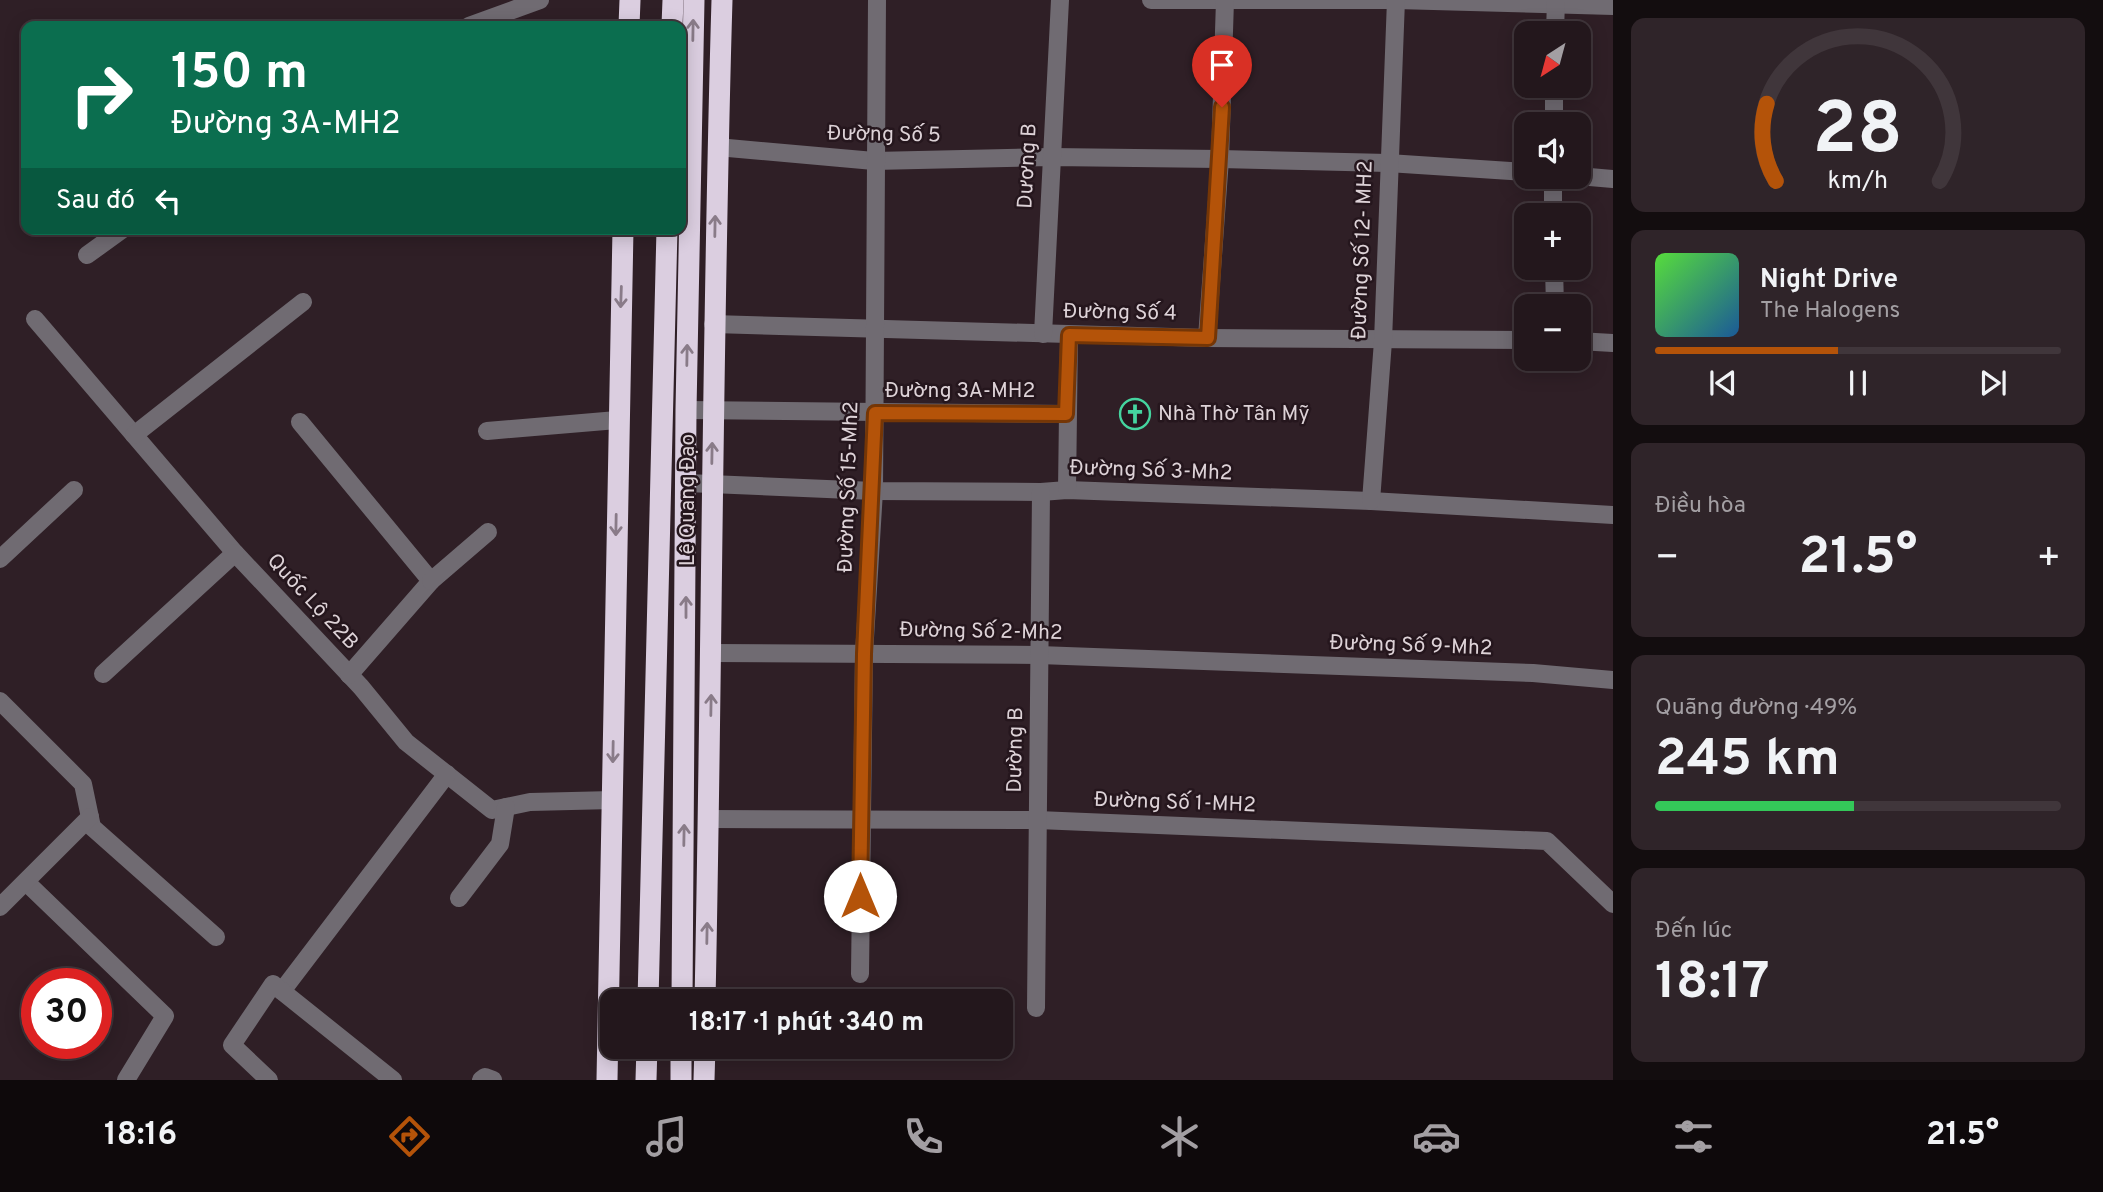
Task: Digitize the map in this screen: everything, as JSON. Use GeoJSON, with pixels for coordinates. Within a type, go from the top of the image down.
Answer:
{"type":"FeatureCollection","features":[{"type":"Feature","properties":{"kind":"highway"},"geometry":{"type":"LineString","coordinates":[[629,21],[630,0]]}},
{"type":"Feature","properties":{"kind":"highway"},"geometry":{"type":"LineString","coordinates":[[672,21],[673,0]]}},
{"type":"Feature","properties":{"kind":"highway","name":"Lê Quang Đạo"},"geometry":{"type":"LineString","coordinates":[[682,989],[686,410],[694,0]]}},
{"type":"Feature","properties":{"kind":"highway","name":"Lê Quang Đạo"},"geometry":{"type":"LineString","coordinates":[[705,989],[712,653],[713,324],[722,0]]}},
{"type":"Feature","properties":{"kind":"highway"},"geometry":{"type":"LineString","coordinates":[[607,1080],[623,235]]}},
{"type":"Feature","properties":{"kind":"highway","name":"Lê Quang Đạo"},"geometry":{"type":"LineString","coordinates":[[648,989],[667,235]]}},
{"type":"Feature","properties":{"kind":"highway"},"geometry":{"type":"LineString","coordinates":[[646,1080],[647,1059]]}},
{"type":"Feature","properties":{"kind":"highway"},"geometry":{"type":"LineString","coordinates":[[681,1059],[681,1080]]}},
{"type":"Feature","properties":{"kind":"highway"},"geometry":{"type":"LineString","coordinates":[[704,1080],[705,1059]]}},
{"type":"Feature","properties":{"kind":"street"},"geometry":{"type":"LineString","coordinates":[[483,21],[540,0]]}},
{"type":"Feature","properties":{"kind":"street","name":"Đường Số 15-Mh2"},"geometry":{"type":"LineString","coordinates":[[860,974],[864,654],[874,491],[877,0]]}},
{"type":"Feature","properties":{"kind":"street","name":"Dương B"},"geometry":{"type":"LineString","coordinates":[[1043,334],[1060,0]]}},
{"type":"Feature","properties":{"kind":"street"},"geometry":{"type":"LineString","coordinates":[[1152,0],[1396,0],[1613,6]]}},
{"type":"Feature","properties":{"kind":"street","name":"Đường Số 12- MH2"},"geometry":{"type":"LineString","coordinates":[[1371,501],[1383,341],[1396,0]]}},
{"type":"Feature","properties":{"kind":"street"},"geometry":{"type":"LineString","coordinates":[[1208,338],[1220,159],[1225,1]]}},
{"type":"Feature","properties":{"kind":"street","name":"Đường Số 5"},"geometry":{"type":"LineString","coordinates":[[717,147],[874,161],[1051,157],[1388,163]]}},
{"type":"Feature","properties":{"kind":"street"},"geometry":{"type":"LineString","coordinates":[[1388,163],[1514,171]]}},
{"type":"Feature","properties":{"kind":"street"},"geometry":{"type":"LineString","coordinates":[[1591,177],[1613,179]]}},
{"type":"Feature","properties":{"kind":"street"},"geometry":{"type":"LineString","coordinates":[[86,255],[114,235]]}},
{"type":"Feature","properties":{"kind":"street"},"geometry":{"type":"LineString","coordinates":[[134,435],[303,302]]}},
{"type":"Feature","properties":{"kind":"street","name":"Quốc Lộ 22B"},"geometry":{"type":"LineString","coordinates":[[35,319],[235,553],[349,675],[407,742],[492,810],[530,802],[613,800]]}},
{"type":"Feature","properties":{"kind":"street","name":"Đường Số 4"},"geometry":{"type":"LineString","coordinates":[[713,324],[874,331],[1208,338],[1514,340]]}},
{"type":"Feature","properties":{"kind":"street"},"geometry":{"type":"LineString","coordinates":[[1067,490],[1069,335]]}},
{"type":"Feature","properties":{"kind":"street"},"geometry":{"type":"LineString","coordinates":[[1591,342],[1613,344]]}},
{"type":"Feature","properties":{"kind":"street","name":"Đường 3A-MH2"},"geometry":{"type":"LineString","coordinates":[[686,410],[1066,414]]}},
{"type":"Feature","properties":{"kind":"street"},"geometry":{"type":"LineString","coordinates":[[486,431],[618,420]]}},
{"type":"Feature","properties":{"kind":"street"},"geometry":{"type":"LineString","coordinates":[[300,422],[431,581]]}},
{"type":"Feature","properties":{"kind":"street","name":"Đường Số 3-Mh2"},"geometry":{"type":"LineString","coordinates":[[687,483],[874,491],[1067,490],[1371,501],[1613,514]]}},
{"type":"Feature","properties":{"kind":"street"},"geometry":{"type":"LineString","coordinates":[[0,559],[74,490]]}},
{"type":"Feature","properties":{"kind":"street","name":"Dường B"},"geometry":{"type":"LineString","coordinates":[[1036,1008],[1041,492]]}},
{"type":"Feature","properties":{"kind":"street"},"geometry":{"type":"LineString","coordinates":[[349,675],[431,581],[488,532]]}},
{"type":"Feature","properties":{"kind":"street"},"geometry":{"type":"LineString","coordinates":[[103,674],[235,553]]}},
{"type":"Feature","properties":{"kind":"street","name":"Đường Số 2-Mh2"},"geometry":{"type":"LineString","coordinates":[[712,653],[1039,655],[1207,663]]}},
{"type":"Feature","properties":{"kind":"street","name":"Đường Số 9-Mh2"},"geometry":{"type":"LineString","coordinates":[[1207,663],[1533,673],[1613,680]]}},
{"type":"Feature","properties":{"kind":"street"},"geometry":{"type":"LineString","coordinates":[[0,701],[83,785],[92,827],[216,937]]}},
{"type":"Feature","properties":{"kind":"street"},"geometry":{"type":"LineString","coordinates":[[269,1080],[232,1045],[447,774]]}},
{"type":"Feature","properties":{"kind":"street"},"geometry":{"type":"LineString","coordinates":[[459,898],[500,844],[506,807]]}},
{"type":"Feature","properties":{"kind":"street"},"geometry":{"type":"LineString","coordinates":[[0,907],[90,817]]}},
{"type":"Feature","properties":{"kind":"street","name":"Đường Số 1-MH2"},"geometry":{"type":"LineString","coordinates":[[709,819],[860,817],[1038,820],[1547,841],[1613,904]]}},
{"type":"Feature","properties":{"kind":"street"},"geometry":{"type":"LineString","coordinates":[[26,882],[165,1016],[126,1080]]}},
{"type":"Feature","properties":{"kind":"street"},"geometry":{"type":"LineString","coordinates":[[278,987],[393,1080]]}},
{"type":"Feature","properties":{"kind":"street"},"geometry":{"type":"LineString","coordinates":[[481,1080],[494,1080]]}},
{"type":"Feature","properties":{"kind":"place","name":"Nhà Thờ Tân Mỹ"},"geometry":{"type":"Point","coordinates":[1135,414]}},
{"type":"Feature","properties":{"kind":"route"},"geometry":{"type":"LineString","coordinates":[[860,896],[864,654],[874,491],[875,413],[1066,414],[1069,335],[1208,338],[1222,107]]}}]}
